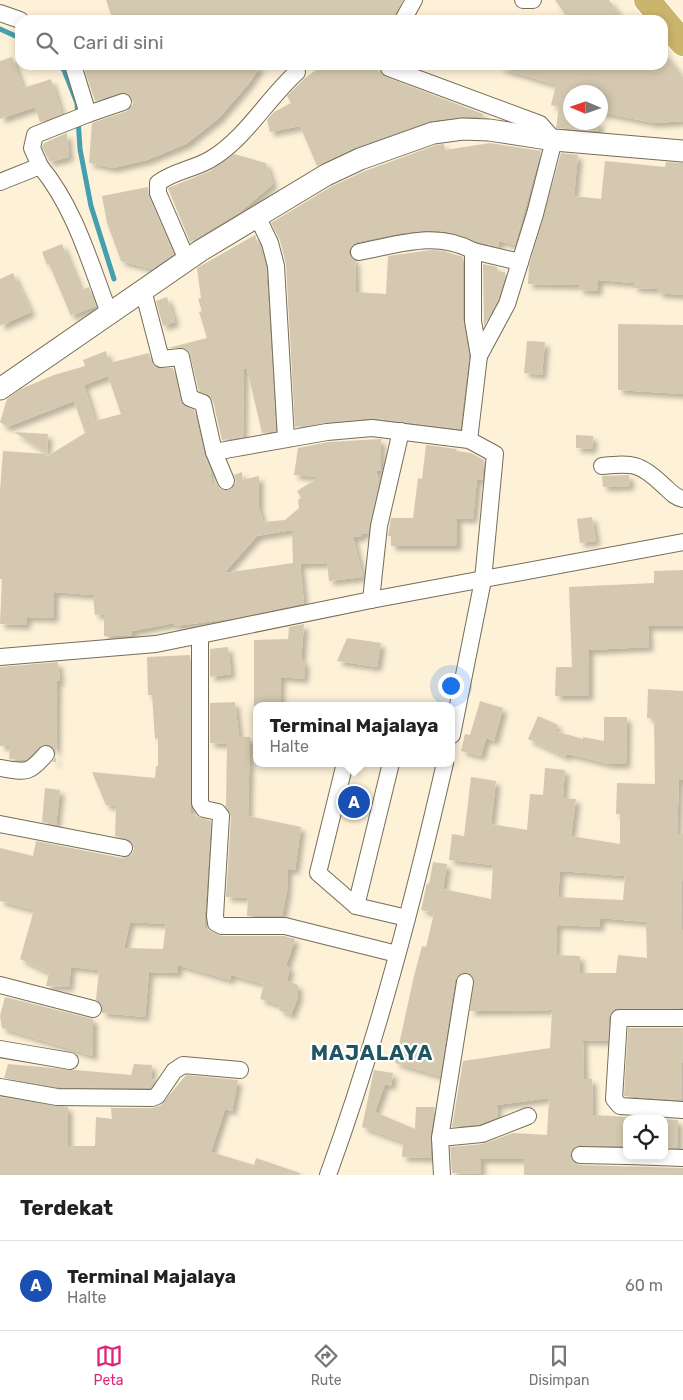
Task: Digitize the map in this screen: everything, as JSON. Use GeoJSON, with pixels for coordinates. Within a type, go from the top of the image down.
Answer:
{"type":"FeatureCollection","features":[{"type":"Feature","properties":{"kind":"main road"},"geometry":{"type":"LineString","coordinates":[[647,0],[659,15]]}},
{"type":"Feature","properties":{"kind":"main road"},"geometry":{"type":"LineString","coordinates":[[668,26],[683,44]]}},
{"type":"Feature","properties":{"kind":"street"},"geometry":{"type":"LineString","coordinates":[[406,15],[414,0]]}},
{"type":"Feature","properties":{"kind":"street"},"geometry":{"type":"LineString","coordinates":[[523,0],[533,0]]}},
{"type":"Feature","properties":{"kind":"street"},"geometry":{"type":"LineString","coordinates":[[0,13],[15,18]]}},
{"type":"Feature","properties":{"kind":"street"},"geometry":{"type":"LineString","coordinates":[[74,70],[81,116]]}},
{"type":"Feature","properties":{"kind":"street"},"geometry":{"type":"LineString","coordinates":[[394,70],[540,124],[554,140]]}},
{"type":"Feature","properties":{"kind":"street"},"geometry":{"type":"LineString","coordinates":[[188,260],[158,193],[158,183],[210,160],[233,142],[279,88],[297,72]]}},
{"type":"Feature","properties":{"kind":"street"},"geometry":{"type":"LineString","coordinates":[[109,313],[65,202],[40,166],[32,148],[35,135],[81,116],[123,102]]}},
{"type":"Feature","properties":{"kind":"street"},"geometry":{"type":"LineString","coordinates":[[0,389],[143,290],[257,216],[335,171],[433,133],[462,129],[489,130],[554,140],[683,151]]}},
{"type":"Feature","properties":{"kind":"street"},"geometry":{"type":"LineString","coordinates":[[479,356],[506,304],[520,262],[554,140]]}},
{"type":"Feature","properties":{"kind":"street"},"geometry":{"type":"LineString","coordinates":[[0,182],[40,166]]}},
{"type":"Feature","properties":{"kind":"street"},"geometry":{"type":"LineString","coordinates":[[257,216],[270,243],[276,266],[286,439]]}},
{"type":"Feature","properties":{"kind":"street"},"geometry":{"type":"LineString","coordinates":[[359,252],[435,239],[455,242],[473,251],[520,262]]}},
{"type":"Feature","properties":{"kind":"street"},"geometry":{"type":"LineString","coordinates":[[469,440],[479,356],[473,321],[473,251]]}},
{"type":"Feature","properties":{"kind":"street"},"geometry":{"type":"LineString","coordinates":[[143,290],[161,359],[181,357],[190,398],[203,403],[214,452],[226,481]]}},
{"type":"Feature","properties":{"kind":"street"},"geometry":{"type":"LineString","coordinates":[[214,452],[327,432],[372,428],[469,440],[492,451],[496,459],[483,580],[455,720]]}},
{"type":"Feature","properties":{"kind":"street"},"geometry":{"type":"LineString","coordinates":[[371,600],[379,526],[401,431]]}},
{"type":"Feature","properties":{"kind":"street"},"geometry":{"type":"LineString","coordinates":[[602,466],[628,463],[639,465],[674,495],[683,499]]}},
{"type":"Feature","properties":{"kind":"street"},"geometry":{"type":"LineString","coordinates":[[0,657],[156,644],[371,600],[483,580],[565,562],[683,542]]}},
{"type":"Feature","properties":{"kind":"street"},"geometry":{"type":"LineString","coordinates":[[200,636],[200,803],[204,809],[218,812],[221,816],[216,923],[222,926],[285,926],[397,954]]}},
{"type":"Feature","properties":{"kind":"street"},"geometry":{"type":"LineString","coordinates":[[0,768],[31,770],[46,754]]}},
{"type":"Feature","properties":{"kind":"street"},"geometry":{"type":"LineString","coordinates":[[344,767],[318,871],[319,874],[356,906],[407,918]]}},
{"type":"Feature","properties":{"kind":"street"},"geometry":{"type":"LineString","coordinates":[[356,906],[390,767]]}},
{"type":"Feature","properties":{"kind":"street"},"geometry":{"type":"LineString","coordinates":[[328,1175],[359,1088],[407,918],[444,767]]}},
{"type":"Feature","properties":{"kind":"street"},"geometry":{"type":"LineString","coordinates":[[0,824],[124,848]]}},
{"type":"Feature","properties":{"kind":"street"},"geometry":{"type":"LineString","coordinates":[[442,1175],[440,1138],[466,982]]}},
{"type":"Feature","properties":{"kind":"street"},"geometry":{"type":"LineString","coordinates":[[0,985],[93,1009]]}},
{"type":"Feature","properties":{"kind":"street"},"geometry":{"type":"LineString","coordinates":[[683,1018],[619,1018],[614,1099],[620,1106],[683,1110]]}},
{"type":"Feature","properties":{"kind":"street"},"geometry":{"type":"LineString","coordinates":[[0,1049],[70,1061]]}},
{"type":"Feature","properties":{"kind":"street"},"geometry":{"type":"LineString","coordinates":[[0,1087],[57,1097],[152,1098],[157,1096],[178,1066],[183,1064],[240,1070]]}},
{"type":"Feature","properties":{"kind":"street"},"geometry":{"type":"LineString","coordinates":[[440,1138],[482,1134],[528,1116]]}},
{"type":"Feature","properties":{"kind":"street"},"geometry":{"type":"LineString","coordinates":[[580,1155],[623,1156]]}},
{"type":"Feature","properties":{"kind":"street"},"geometry":{"type":"LineString","coordinates":[[668,1157],[683,1158]]}},
{"type":"Feature","properties":{"kind":"building"},"geometry":{"type":"Polygon","coordinates":[[[106,0],[403,0],[395,15],[111,15],[106,0]]]}},
{"type":"Feature","properties":{"kind":"building"},"geometry":{"type":"Polygon","coordinates":[[[555,0],[609,0],[620,15],[566,15],[555,0]]]}},
{"type":"Feature","properties":{"kind":"building"},"geometry":{"type":"Polygon","coordinates":[[[12,57],[15,70],[23,88],[51,79],[62,114],[40,122],[35,107],[0,119],[0,61],[12,57]]]}},
{"type":"Feature","properties":{"kind":"building"},"geometry":{"type":"Polygon","coordinates":[[[668,58],[683,77],[683,121],[654,123],[608,114],[608,85],[563,85],[563,128],[556,128],[559,107],[551,105],[556,85],[507,70],[668,70],[668,58]]]}},
{"type":"Feature","properties":{"kind":"building"},"geometry":{"type":"Polygon","coordinates":[[[85,70],[258,70],[219,118],[186,144],[147,160],[113,168],[89,163],[92,123],[127,111],[133,104],[133,99],[124,92],[95,101],[85,70]]]}},
{"type":"Feature","properties":{"kind":"building"},"geometry":{"type":"Polygon","coordinates":[[[316,70],[377,70],[386,77],[483,114],[483,117],[462,117],[429,121],[356,147],[317,166],[300,126],[270,132],[267,120],[274,112],[291,103],[287,96],[316,70]]]}},
{"type":"Feature","properties":{"kind":"building"},"geometry":{"type":"Polygon","coordinates":[[[67,133],[69,157],[50,162],[42,147],[44,143],[67,133]]]}},
{"type":"Feature","properties":{"kind":"building"},"geometry":{"type":"Polygon","coordinates":[[[490,143],[541,151],[515,245],[499,241],[498,247],[448,232],[431,230],[401,233],[357,242],[349,249],[349,254],[355,261],[356,292],[386,294],[388,256],[431,250],[444,251],[463,257],[463,321],[469,356],[460,429],[371,418],[295,427],[286,265],[280,240],[271,223],[332,186],[365,171],[436,145],[444,144],[445,150],[490,143]]]}},
{"type":"Feature","properties":{"kind":"building"},"geometry":{"type":"Polygon","coordinates":[[[561,153],[578,155],[574,196],[601,199],[605,161],[665,167],[666,162],[683,163],[683,295],[658,293],[659,289],[634,288],[634,283],[598,280],[598,291],[579,290],[580,285],[528,284],[529,266],[561,153]]]}},
{"type":"Feature","properties":{"kind":"building"},"geometry":{"type":"Polygon","coordinates":[[[234,154],[266,163],[273,184],[240,212],[190,242],[168,188],[210,171],[234,154]]]}},
{"type":"Feature","properties":{"kind":"building"},"geometry":{"type":"Polygon","coordinates":[[[148,187],[149,197],[174,254],[152,269],[121,261],[107,223],[102,196],[148,187]]]}},
{"type":"Feature","properties":{"kind":"building"},"geometry":{"type":"Polygon","coordinates":[[[255,235],[266,268],[276,431],[262,433],[247,369],[244,369],[243,437],[222,440],[213,401],[210,396],[199,391],[189,351],[184,348],[168,348],[207,338],[199,312],[202,311],[198,299],[201,298],[197,268],[255,235]]]}},
{"type":"Feature","properties":{"kind":"building"},"geometry":{"type":"Polygon","coordinates":[[[62,244],[81,290],[89,287],[96,306],[71,316],[42,252],[62,244]]]}},
{"type":"Feature","properties":{"kind":"building"},"geometry":{"type":"Polygon","coordinates":[[[483,264],[497,267],[497,272],[505,272],[498,300],[484,326],[483,264]]]}},
{"type":"Feature","properties":{"kind":"building"},"geometry":{"type":"Polygon","coordinates":[[[13,273],[31,312],[0,326],[0,279],[13,273]]]}},
{"type":"Feature","properties":{"kind":"building"},"geometry":{"type":"Polygon","coordinates":[[[167,297],[175,322],[163,326],[156,301],[167,297]]]}},
{"type":"Feature","properties":{"kind":"building"},"geometry":{"type":"Polygon","coordinates":[[[618,324],[683,325],[683,394],[618,390],[618,324]]]}},
{"type":"Feature","properties":{"kind":"building"},"geometry":{"type":"Polygon","coordinates":[[[527,341],[545,342],[542,375],[524,373],[527,341]]]}},
{"type":"Feature","properties":{"kind":"building"},"geometry":{"type":"Polygon","coordinates":[[[106,351],[109,363],[149,353],[151,362],[157,368],[173,368],[182,404],[194,410],[204,454],[210,470],[212,485],[216,483],[220,489],[229,490],[236,483],[234,475],[242,472],[242,480],[259,476],[259,508],[263,522],[285,520],[299,508],[298,500],[301,498],[297,491],[319,477],[294,475],[298,448],[328,442],[381,439],[381,471],[376,470],[379,482],[368,534],[362,533],[361,537],[353,537],[363,577],[329,581],[327,563],[300,564],[304,603],[235,618],[174,626],[174,623],[132,631],[132,636],[104,636],[104,614],[95,615],[93,595],[54,592],[54,618],[27,617],[26,625],[0,624],[2,579],[0,579],[0,491],[3,451],[47,454],[46,457],[85,433],[74,401],[7,427],[0,422],[7,399],[21,389],[54,375],[85,366],[83,360],[106,351]],[[108,376],[84,385],[95,421],[121,414],[108,376]],[[292,530],[257,536],[224,573],[293,563],[292,530]]]}},
{"type":"Feature","properties":{"kind":"building"},"geometry":{"type":"Polygon","coordinates":[[[14,432],[48,434],[47,453],[14,432]]]}},
{"type":"Feature","properties":{"kind":"building"},"geometry":{"type":"Polygon","coordinates":[[[576,435],[593,436],[592,449],[576,448],[576,435]]]}},
{"type":"Feature","properties":{"kind":"building"},"geometry":{"type":"Polygon","coordinates":[[[426,445],[457,449],[456,451],[471,453],[484,460],[482,480],[477,479],[473,519],[457,518],[457,546],[391,546],[391,536],[388,536],[391,518],[413,518],[418,478],[422,479],[426,445]]]}},
{"type":"Feature","properties":{"kind":"building"},"geometry":{"type":"Polygon","coordinates":[[[629,475],[630,486],[603,487],[602,476],[629,475]]]}},
{"type":"Feature","properties":{"kind":"building"},"geometry":{"type":"Polygon","coordinates":[[[592,517],[596,541],[580,543],[577,519],[592,517]]]}},
{"type":"Feature","properties":{"kind":"building"},"geometry":{"type":"Polygon","coordinates":[[[683,570],[683,626],[648,626],[649,647],[589,650],[589,696],[555,696],[556,667],[572,667],[569,587],[654,583],[654,571],[683,570]]]}},
{"type":"Feature","properties":{"kind":"building"},"geometry":{"type":"Polygon","coordinates":[[[304,624],[301,660],[305,662],[304,679],[281,677],[280,702],[254,702],[254,640],[288,639],[289,627],[304,624]]]}},
{"type":"Feature","properties":{"kind":"building"},"geometry":{"type":"Polygon","coordinates":[[[347,638],[381,643],[377,667],[337,661],[347,638]]]}},
{"type":"Feature","properties":{"kind":"building"},"geometry":{"type":"Polygon","coordinates":[[[228,647],[231,674],[210,677],[210,649],[228,647]]]}},
{"type":"Feature","properties":{"kind":"building"},"geometry":{"type":"Polygon","coordinates":[[[190,655],[191,814],[211,821],[204,928],[222,936],[284,936],[295,939],[286,966],[290,968],[287,981],[298,985],[298,997],[291,1015],[279,1010],[280,1005],[260,999],[264,984],[231,975],[230,980],[178,965],[178,973],[149,972],[145,1017],[102,1013],[102,1006],[96,1000],[99,970],[71,967],[69,987],[46,986],[49,973],[20,959],[34,910],[0,901],[0,848],[33,856],[36,841],[122,858],[132,854],[134,849],[131,841],[115,836],[116,806],[106,805],[92,772],[155,778],[156,766],[158,766],[158,738],[155,739],[152,695],[148,695],[147,657],[190,655]],[[130,922],[124,948],[163,949],[166,924],[130,922]]]}},
{"type":"Feature","properties":{"kind":"building"},"geometry":{"type":"Polygon","coordinates":[[[58,662],[60,681],[57,681],[56,762],[52,762],[56,757],[55,750],[48,744],[39,747],[26,760],[9,759],[10,746],[0,746],[0,667],[58,662]]]}},
{"type":"Feature","properties":{"kind":"building"},"geometry":{"type":"Polygon","coordinates":[[[648,689],[683,691],[683,780],[679,780],[677,834],[683,834],[681,930],[683,930],[683,1008],[615,1009],[609,1017],[608,1041],[583,1040],[584,1079],[592,1079],[593,1115],[623,1117],[623,1146],[580,1145],[572,1149],[570,1155],[572,1160],[579,1165],[683,1168],[683,1175],[524,1175],[524,1159],[481,1159],[481,1174],[452,1173],[450,1147],[483,1144],[513,1133],[547,1135],[549,1098],[497,1105],[498,1117],[480,1124],[452,1127],[463,1061],[550,1048],[552,1010],[470,1011],[474,979],[471,974],[462,973],[455,980],[440,1076],[395,1063],[414,976],[422,946],[426,947],[434,913],[421,910],[433,862],[447,864],[443,889],[491,899],[493,865],[449,860],[452,834],[464,836],[471,777],[496,781],[491,824],[527,830],[530,794],[543,795],[545,768],[565,770],[563,798],[576,799],[571,836],[620,844],[620,814],[616,814],[617,783],[655,784],[654,718],[647,718],[648,689]],[[560,871],[558,897],[623,900],[625,876],[560,871]],[[600,918],[600,927],[557,925],[556,955],[580,956],[580,973],[616,973],[618,955],[647,958],[646,922],[600,918]]]}},
{"type":"Feature","properties":{"kind":"building"},"geometry":{"type":"Polygon","coordinates":[[[480,701],[503,708],[494,741],[486,738],[481,756],[461,751],[465,734],[470,735],[480,701]]]}},
{"type":"Feature","properties":{"kind":"building"},"geometry":{"type":"Polygon","coordinates":[[[235,702],[239,737],[250,737],[248,816],[301,827],[295,870],[288,869],[287,891],[282,916],[247,916],[248,898],[226,897],[231,817],[226,806],[227,744],[210,743],[210,703],[235,702]]]}},
{"type":"Feature","properties":{"kind":"building"},"geometry":{"type":"Polygon","coordinates":[[[538,716],[558,725],[555,731],[583,739],[583,737],[604,741],[604,717],[627,717],[626,764],[609,764],[566,754],[566,757],[528,739],[538,716]]]}},
{"type":"Feature","properties":{"kind":"building"},"geometry":{"type":"Polygon","coordinates":[[[45,788],[60,790],[56,825],[42,822],[45,788]]]}},
{"type":"Feature","properties":{"kind":"building"},"geometry":{"type":"Polygon","coordinates":[[[5,997],[93,1019],[93,1056],[2,1028],[0,1016],[5,997]]]}},
{"type":"Feature","properties":{"kind":"building"},"geometry":{"type":"Polygon","coordinates":[[[628,1028],[683,1028],[681,1100],[624,1096],[628,1028]]]}},
{"type":"Feature","properties":{"kind":"building"},"geometry":{"type":"Polygon","coordinates":[[[8,1064],[131,1075],[134,1064],[152,1065],[151,1079],[156,1080],[150,1088],[58,1087],[4,1078],[8,1064]]]}},
{"type":"Feature","properties":{"kind":"building"},"geometry":{"type":"Polygon","coordinates":[[[374,1070],[393,1073],[391,1086],[385,1084],[375,1112],[415,1129],[416,1107],[435,1107],[430,1137],[431,1158],[402,1157],[403,1142],[362,1127],[374,1070]]]}},
{"type":"Feature","properties":{"kind":"building"},"geometry":{"type":"Polygon","coordinates":[[[186,1075],[238,1080],[232,1111],[225,1109],[211,1152],[254,1165],[256,1158],[300,1173],[300,1175],[0,1175],[0,1097],[68,1107],[68,1146],[95,1146],[96,1117],[112,1119],[111,1108],[152,1108],[161,1105],[186,1075]]]}},
{"type":"Feature","properties":{"kind":"building"},"geometry":{"type":"Polygon","coordinates":[[[668,1119],[678,1120],[678,1148],[668,1147],[668,1119]]]}},
{"type":"Feature","properties":{"kind":"waterway"},"geometry":{"type":"LineString","coordinates":[[0,29],[15,36]]}},
{"type":"Feature","properties":{"kind":"waterway"},"geometry":{"type":"LineString","coordinates":[[64,70],[77,103],[80,149],[91,206],[114,279]]}},
{"type":"Feature","properties":{"kind":"place","name":"Terminal Majalaya"},"geometry":{"type":"Point","coordinates":[354,802]}},
{"type":"Feature","properties":{"kind":"district","name":"MAJALAYA"},"geometry":{"type":"Point","coordinates":[372,1053]}}]}
